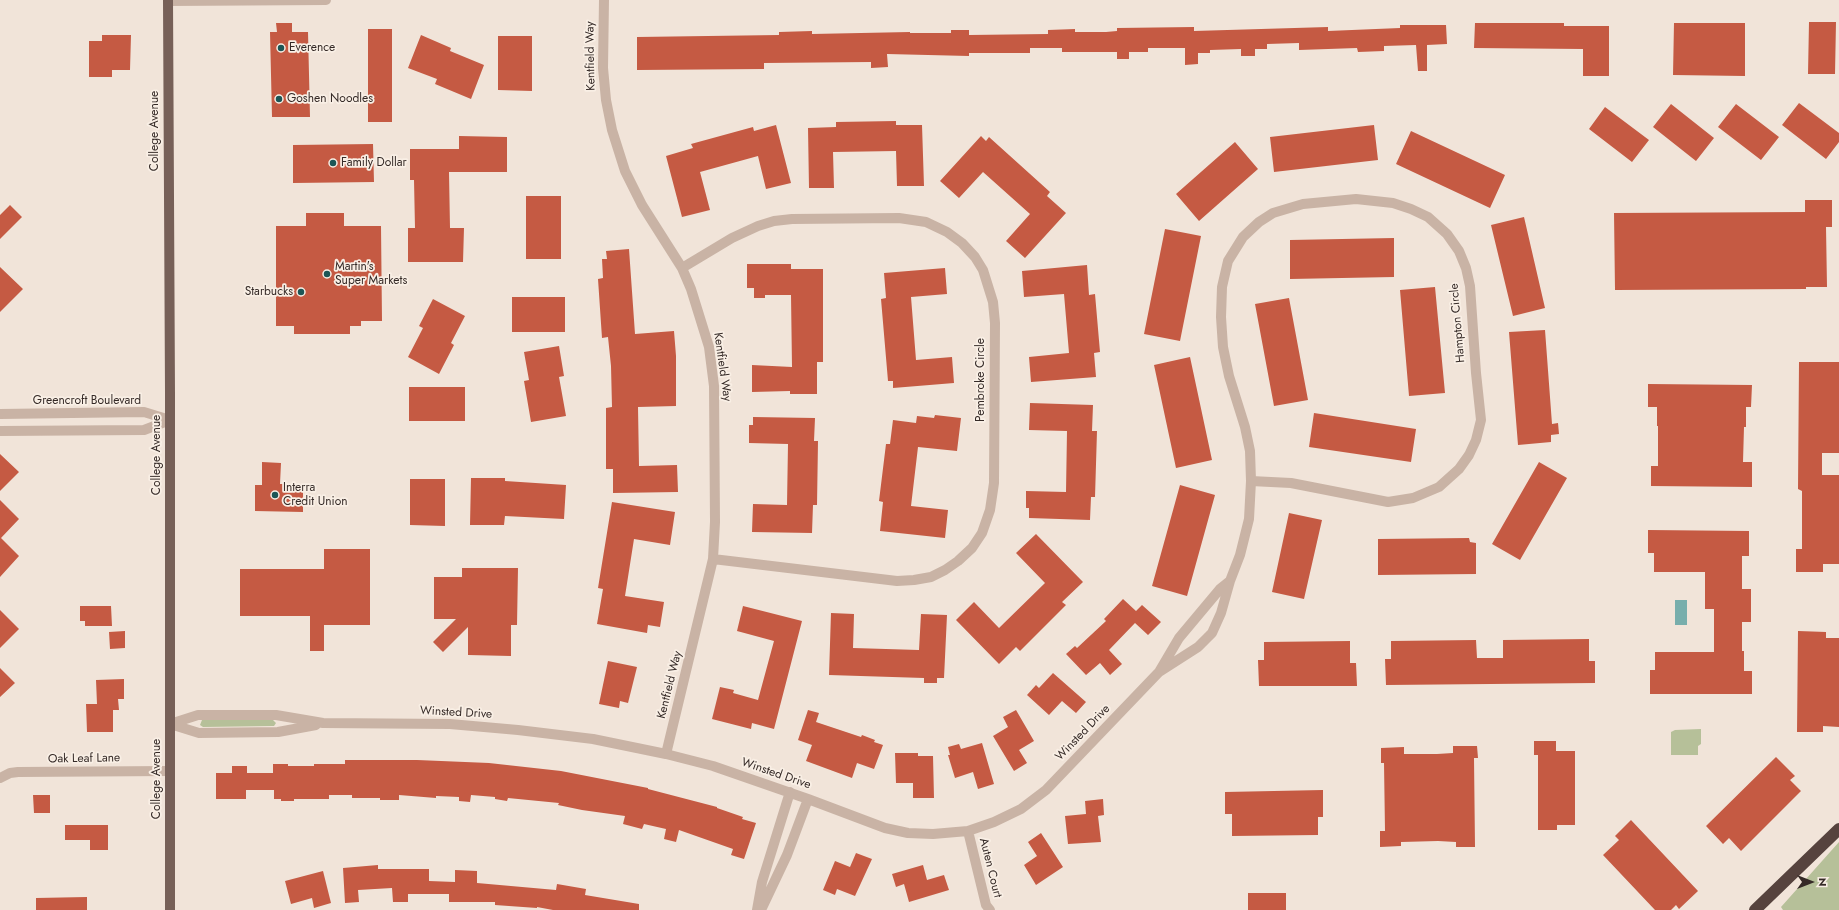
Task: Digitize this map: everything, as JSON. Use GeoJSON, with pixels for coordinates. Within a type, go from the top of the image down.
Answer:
{"type":"FeatureCollection","features":[{"type":"Feature","properties":{"kind":"highway"},"geometry":{"type":"LineString","coordinates":[[1755,910],[1839,829]]}},
{"type":"Feature","properties":{"kind":"main road","name":"College Avenue"},"geometry":{"type":"LineString","coordinates":[[168,1],[170,910]]}},
{"type":"Feature","properties":{"kind":"street"},"geometry":{"type":"LineString","coordinates":[[168,1],[326,0]]}},
{"type":"Feature","properties":{"kind":"street","name":"Kentfield Way"},"geometry":{"type":"LineString","coordinates":[[604,0],[603,68],[606,100],[612,130],[625,171],[642,206],[682,268],[699,311],[709,347],[714,386],[715,522],[712,559],[666,754]]}},
{"type":"Feature","properties":{"kind":"street","name":"Hampton Circle"},"geometry":{"type":"LineString","coordinates":[[1356,200],[1393,203],[1428,217],[1447,234],[1459,251],[1466,268],[1470,286],[1481,420],[1476,440],[1469,455],[1459,469],[1439,487],[1413,498],[1388,502],[1291,483],[1251,481],[1250,451],[1245,427],[1229,376],[1223,348],[1221,317],[1222,287],[1228,261],[1243,237],[1259,222],[1274,213],[1303,204],[1356,200]]}},
{"type":"Feature","properties":{"kind":"street","name":"Pembroke Circle"},"geometry":{"type":"LineString","coordinates":[[682,268],[732,238],[758,226],[774,221],[792,219],[899,218],[926,222],[947,232],[962,243],[975,257],[983,270],[993,302],[994,483],[990,510],[982,533],[972,548],[958,561],[945,570],[931,576],[914,580],[897,581],[712,559]]}},
{"type":"Feature","properties":{"kind":"street","name":"Greencroft Boulevard"},"geometry":{"type":"LineString","coordinates":[[0,414],[144,412],[170,420]]}},
{"type":"Feature","properties":{"kind":"street"},"geometry":{"type":"LineString","coordinates":[[0,431],[144,430],[170,420]]}},
{"type":"Feature","properties":{"kind":"street","name":"Winsted Drive"},"geometry":{"type":"LineString","coordinates":[[1159,672],[1198,647],[1212,633],[1221,613],[1230,581],[1240,555],[1249,519],[1251,481]]}},
{"type":"Feature","properties":{"kind":"street","name":"Winsted Drive"},"geometry":{"type":"LineString","coordinates":[[170,724],[198,715],[276,715],[323,723],[450,724],[593,739],[666,754],[713,766],[808,798],[884,828],[908,833],[933,834],[968,831],[994,822],[1021,809],[1046,790],[1159,672],[1183,632],[1220,589],[1230,581]]}},
{"type":"Feature","properties":{"kind":"street","name":"Winsted Drive"},"geometry":{"type":"LineString","coordinates":[[170,724],[199,733],[207,733],[278,732],[323,723]]}},
{"type":"Feature","properties":{"kind":"street","name":"Oak Leaf Lane"},"geometry":{"type":"LineString","coordinates":[[0,778],[10,773],[18,772],[169,771]]}},
{"type":"Feature","properties":{"kind":"street"},"geometry":{"type":"LineString","coordinates":[[757,910],[762,882],[790,792]]}},
{"type":"Feature","properties":{"kind":"street"},"geometry":{"type":"LineString","coordinates":[[761,910],[787,855],[808,798]]}},
{"type":"Feature","properties":{"kind":"street","name":"Auten Court"},"geometry":{"type":"LineString","coordinates":[[968,831],[986,905],[990,910]]}},
{"type":"Feature","properties":{"kind":"green space"},"geometry":{"type":"Polygon","coordinates":[[[202,720],[273,720],[276,723],[274,726],[203,727],[200,725],[202,720]]]}},
{"type":"Feature","properties":{"kind":"green space"},"geometry":{"type":"Polygon","coordinates":[[[1701,729],[1701,744],[1698,746],[1698,755],[1671,755],[1671,732],[1675,730],[1701,729]]]}},
{"type":"Feature","properties":{"kind":"green space"},"geometry":{"type":"Polygon","coordinates":[[[1839,842],[1839,910],[1783,910],[1781,907],[1839,842]]]}},
{"type":"Feature","properties":{"kind":"water"},"geometry":{"type":"Polygon","coordinates":[[[1675,600],[1687,600],[1687,625],[1675,625],[1675,600]]]}},
{"type":"Feature","properties":{"kind":"building"},"geometry":{"type":"Polygon","coordinates":[[[1809,22],[1836,22],[1835,74],[1808,74],[1809,22]]]}},
{"type":"Feature","properties":{"kind":"building"},"geometry":{"type":"Polygon","coordinates":[[[276,23],[292,23],[292,32],[308,32],[310,117],[272,117],[270,32],[277,32],[276,23]]]}},
{"type":"Feature","properties":{"kind":"building"},"geometry":{"type":"Polygon","coordinates":[[[1475,23],[1564,23],[1564,26],[1609,26],[1609,76],[1583,76],[1583,49],[1474,48],[1475,23]]]}},
{"type":"Feature","properties":{"kind":"building"},"geometry":{"type":"Polygon","coordinates":[[[1674,23],[1745,23],[1745,76],[1673,75],[1674,23]]]}},
{"type":"Feature","properties":{"kind":"building"},"geometry":{"type":"Polygon","coordinates":[[[1400,25],[1446,25],[1447,44],[1427,45],[1427,71],[1418,71],[1416,45],[1384,46],[1384,51],[1358,52],[1357,48],[1299,50],[1299,43],[1267,44],[1267,49],[1255,49],[1255,56],[1241,56],[1241,49],[1210,50],[1210,53],[1198,53],[1198,64],[1185,65],[1185,48],[1148,48],[1148,52],[1129,52],[1129,59],[1117,59],[1117,52],[1062,52],[1062,48],[1030,48],[1030,53],[969,53],[969,56],[887,54],[888,67],[871,68],[871,62],[764,63],[764,69],[637,70],[637,37],[779,35],[779,32],[812,31],[812,34],[910,32],[951,33],[951,30],[969,30],[969,35],[1048,34],[1048,30],[1075,29],[1075,32],[1106,32],[1117,31],[1117,28],[1194,27],[1194,31],[1328,27],[1328,31],[1400,28],[1400,25]]]}},
{"type":"Feature","properties":{"kind":"building"},"geometry":{"type":"Polygon","coordinates":[[[368,29],[392,29],[392,122],[368,122],[368,29]]]}},
{"type":"Feature","properties":{"kind":"building"},"geometry":{"type":"Polygon","coordinates":[[[102,35],[131,35],[130,70],[112,70],[112,77],[89,77],[89,41],[102,41],[102,35]]]}},
{"type":"Feature","properties":{"kind":"building"},"geometry":{"type":"Polygon","coordinates":[[[421,35],[451,48],[450,51],[484,65],[471,99],[435,84],[437,79],[408,68],[421,35]]]}},
{"type":"Feature","properties":{"kind":"building"},"geometry":{"type":"Polygon","coordinates":[[[498,36],[532,36],[532,91],[498,90],[498,36]]]}},
{"type":"Feature","properties":{"kind":"building"},"geometry":{"type":"Polygon","coordinates":[[[1799,103],[1839,133],[1839,142],[1826,159],[1782,125],[1799,103]]]}},
{"type":"Feature","properties":{"kind":"building"},"geometry":{"type":"Polygon","coordinates":[[[1671,104],[1714,138],[1696,161],[1653,127],[1671,104]]]}},
{"type":"Feature","properties":{"kind":"building"},"geometry":{"type":"Polygon","coordinates":[[[1736,104],[1779,137],[1761,160],[1718,127],[1736,104]]]}},
{"type":"Feature","properties":{"kind":"building"},"geometry":{"type":"Polygon","coordinates":[[[1605,107],[1649,140],[1632,162],[1589,129],[1605,107]]]}},
{"type":"Feature","properties":{"kind":"building"},"geometry":{"type":"Polygon","coordinates":[[[896,121],[896,125],[922,125],[924,186],[897,186],[896,151],[833,152],[834,188],[809,188],[808,128],[836,127],[836,122],[896,121]]]}},
{"type":"Feature","properties":{"kind":"building"},"geometry":{"type":"Polygon","coordinates":[[[776,125],[791,183],[766,189],[758,156],[700,172],[710,210],[682,217],[666,156],[693,148],[691,144],[753,127],[754,131],[776,125]]]}},
{"type":"Feature","properties":{"kind":"building"},"geometry":{"type":"Polygon","coordinates":[[[1374,125],[1378,160],[1274,172],[1270,137],[1374,125]]]}},
{"type":"Feature","properties":{"kind":"building"},"geometry":{"type":"Polygon","coordinates":[[[1411,131],[1505,175],[1490,208],[1396,164],[1411,131]]]}},
{"type":"Feature","properties":{"kind":"building"},"geometry":{"type":"Polygon","coordinates":[[[459,136],[507,137],[507,172],[449,172],[450,228],[464,228],[463,262],[408,262],[408,228],[415,228],[414,180],[410,180],[410,149],[459,149],[459,136]]]}},
{"type":"Feature","properties":{"kind":"building"},"geometry":{"type":"Polygon","coordinates":[[[981,136],[986,141],[989,137],[1050,192],[1047,196],[1066,213],[1025,258],[1006,241],[1030,214],[983,172],[959,198],[940,181],[981,136]]]}},
{"type":"Feature","properties":{"kind":"building"},"geometry":{"type":"Polygon","coordinates":[[[1235,142],[1258,169],[1199,221],[1176,194],[1235,142]]]}},
{"type":"Feature","properties":{"kind":"building","name":"Family Dollar"},"geometry":{"type":"Polygon","coordinates":[[[373,144],[374,182],[293,183],[293,145],[373,144]]]}},
{"type":"Feature","properties":{"kind":"building"},"geometry":{"type":"Polygon","coordinates":[[[526,196],[561,196],[561,259],[526,259],[526,196]]]}},
{"type":"Feature","properties":{"kind":"building"},"geometry":{"type":"Polygon","coordinates":[[[1805,200],[1832,200],[1832,227],[1826,227],[1827,287],[1806,287],[1806,289],[1615,290],[1614,213],[1805,212],[1805,200]]]}},
{"type":"Feature","properties":{"kind":"building"},"geometry":{"type":"Polygon","coordinates":[[[10,205],[22,217],[0,239],[0,215],[10,205]]]}},
{"type":"Feature","properties":{"kind":"building"},"geometry":{"type":"Polygon","coordinates":[[[306,213],[344,213],[344,226],[381,226],[382,321],[361,321],[361,326],[350,326],[350,334],[294,334],[294,326],[276,326],[276,226],[306,226],[306,213]]]}},
{"type":"Feature","properties":{"kind":"building"},"geometry":{"type":"Polygon","coordinates":[[[1524,217],[1545,308],[1513,316],[1491,225],[1524,217]]]}},
{"type":"Feature","properties":{"kind":"building"},"geometry":{"type":"Polygon","coordinates":[[[1165,229],[1201,236],[1180,341],[1144,334],[1165,229]]]}},
{"type":"Feature","properties":{"kind":"building"},"geometry":{"type":"Polygon","coordinates":[[[1394,238],[1394,277],[1290,279],[1290,240],[1394,238]]]}},
{"type":"Feature","properties":{"kind":"building"},"geometry":{"type":"Polygon","coordinates":[[[629,249],[635,334],[674,331],[676,356],[676,406],[638,407],[639,466],[677,465],[678,492],[613,493],[613,469],[606,469],[606,408],[612,407],[611,366],[608,337],[602,338],[598,279],[603,278],[602,259],[607,259],[606,251],[629,249]]]}},
{"type":"Feature","properties":{"kind":"building"},"geometry":{"type":"Polygon","coordinates":[[[747,264],[791,264],[791,269],[823,269],[823,362],[817,362],[817,394],[790,394],[790,391],[752,392],[752,365],[792,367],[791,295],[765,295],[765,298],[754,298],[754,288],[747,288],[747,264]]]}},
{"type":"Feature","properties":{"kind":"building"},"geometry":{"type":"Polygon","coordinates":[[[1087,265],[1089,295],[1095,294],[1100,352],[1094,353],[1096,377],[1031,382],[1029,357],[1069,353],[1064,294],[1024,297],[1022,271],[1087,265]]]}},
{"type":"Feature","properties":{"kind":"building"},"geometry":{"type":"Polygon","coordinates":[[[0,267],[23,289],[0,312],[0,267]]]}},
{"type":"Feature","properties":{"kind":"building"},"geometry":{"type":"Polygon","coordinates":[[[945,268],[947,294],[911,297],[916,360],[952,357],[954,383],[893,388],[893,381],[888,381],[881,299],[886,298],[884,273],[945,268]]]}},
{"type":"Feature","properties":{"kind":"building"},"geometry":{"type":"Polygon","coordinates":[[[1435,287],[1445,393],[1409,396],[1400,290],[1435,287]]]}},
{"type":"Feature","properties":{"kind":"building"},"geometry":{"type":"Polygon","coordinates":[[[512,297],[565,297],[565,332],[512,332],[512,297]]]}},
{"type":"Feature","properties":{"kind":"building"},"geometry":{"type":"Polygon","coordinates":[[[1289,298],[1308,400],[1274,406],[1255,304],[1289,298]]]}},
{"type":"Feature","properties":{"kind":"building"},"geometry":{"type":"Polygon","coordinates":[[[433,299],[465,316],[451,343],[454,345],[439,374],[408,357],[423,328],[419,326],[433,299]]]}},
{"type":"Feature","properties":{"kind":"building"},"geometry":{"type":"Polygon","coordinates":[[[1545,330],[1552,424],[1558,423],[1559,434],[1551,435],[1551,442],[1518,445],[1509,332],[1545,330]]]}},
{"type":"Feature","properties":{"kind":"building"},"geometry":{"type":"Polygon","coordinates":[[[559,346],[564,376],[559,377],[566,416],[531,422],[524,381],[529,380],[524,352],[559,346]]]}},
{"type":"Feature","properties":{"kind":"building"},"geometry":{"type":"Polygon","coordinates":[[[1190,357],[1212,460],[1176,468],[1154,365],[1190,357]]]}},
{"type":"Feature","properties":{"kind":"building"},"geometry":{"type":"Polygon","coordinates":[[[1799,362],[1839,362],[1839,453],[1822,453],[1822,475],[1839,475],[1839,564],[1823,564],[1823,572],[1796,572],[1796,549],[1802,549],[1802,491],[1798,489],[1799,362]]]}},
{"type":"Feature","properties":{"kind":"building"},"geometry":{"type":"Polygon","coordinates":[[[1648,384],[1752,385],[1751,407],[1746,407],[1743,462],[1752,462],[1752,487],[1651,486],[1651,466],[1658,466],[1658,426],[1657,407],[1648,407],[1648,384]]]}},
{"type":"Feature","properties":{"kind":"building"},"geometry":{"type":"Polygon","coordinates":[[[409,387],[465,387],[465,421],[409,421],[409,387]]]}},
{"type":"Feature","properties":{"kind":"building"},"geometry":{"type":"Polygon","coordinates":[[[1030,403],[1093,405],[1092,431],[1097,431],[1095,497],[1091,497],[1090,520],[1029,518],[1029,508],[1026,508],[1026,491],[1066,492],[1067,431],[1029,430],[1030,403]]]}},
{"type":"Feature","properties":{"kind":"building"},"geometry":{"type":"Polygon","coordinates":[[[1314,413],[1416,429],[1411,462],[1309,447],[1314,413]]]}},
{"type":"Feature","properties":{"kind":"building"},"geometry":{"type":"Polygon","coordinates":[[[935,415],[961,418],[957,451],[918,447],[911,506],[948,510],[945,538],[880,531],[883,502],[879,501],[886,444],[890,444],[893,420],[916,423],[917,416],[934,418],[935,415]]]}},
{"type":"Feature","properties":{"kind":"building"},"geometry":{"type":"Polygon","coordinates":[[[753,417],[815,418],[814,441],[818,441],[817,505],[813,505],[812,533],[752,532],[753,504],[787,505],[788,444],[749,443],[749,425],[753,425],[753,417]]]}},
{"type":"Feature","properties":{"kind":"building"},"geometry":{"type":"Polygon","coordinates":[[[0,454],[19,472],[0,491],[0,454]]]}},
{"type":"Feature","properties":{"kind":"building"},"geometry":{"type":"Polygon","coordinates":[[[262,462],[281,463],[280,484],[303,484],[303,512],[255,511],[255,485],[262,485],[262,462]]]}},
{"type":"Feature","properties":{"kind":"building"},"geometry":{"type":"Polygon","coordinates":[[[1539,462],[1567,478],[1520,560],[1492,544],[1539,462]]]}},
{"type":"Feature","properties":{"kind":"building"},"geometry":{"type":"Polygon","coordinates":[[[471,478],[505,478],[505,481],[566,485],[564,519],[505,516],[504,525],[470,525],[471,478]]]}},
{"type":"Feature","properties":{"kind":"building"},"geometry":{"type":"Polygon","coordinates":[[[410,479],[445,479],[445,526],[410,525],[410,479]]]}},
{"type":"Feature","properties":{"kind":"building"},"geometry":{"type":"Polygon","coordinates":[[[1180,485],[1215,495],[1187,596],[1152,586],[1180,485]]]}},
{"type":"Feature","properties":{"kind":"building"},"geometry":{"type":"Polygon","coordinates":[[[0,500],[19,519],[1,538],[19,556],[0,577],[0,500]]]}},
{"type":"Feature","properties":{"kind":"building"},"geometry":{"type":"Polygon","coordinates":[[[612,502],[675,512],[670,545],[634,539],[625,596],[664,602],[660,627],[648,625],[647,633],[597,624],[603,589],[598,588],[612,502]]]}},
{"type":"Feature","properties":{"kind":"building"},"geometry":{"type":"Polygon","coordinates":[[[1289,513],[1322,520],[1304,599],[1272,592],[1289,513]]]}},
{"type":"Feature","properties":{"kind":"building"},"geometry":{"type":"Polygon","coordinates":[[[1648,530],[1749,531],[1749,556],[1742,556],[1742,589],[1751,589],[1751,622],[1742,622],[1742,651],[1744,651],[1744,671],[1752,671],[1752,694],[1650,694],[1650,670],[1655,670],[1655,652],[1714,652],[1714,609],[1705,609],[1705,572],[1654,572],[1654,553],[1648,553],[1648,530]]]}},
{"type":"Feature","properties":{"kind":"building"},"geometry":{"type":"Polygon","coordinates":[[[1036,534],[1083,582],[1062,602],[1066,605],[1020,651],[1016,647],[999,664],[956,620],[974,602],[999,628],[1045,583],[1016,553],[1036,534]]]}},
{"type":"Feature","properties":{"kind":"building"},"geometry":{"type":"Polygon","coordinates":[[[1469,538],[1470,542],[1476,543],[1476,574],[1378,575],[1378,539],[1469,538]]]}},
{"type":"Feature","properties":{"kind":"building"},"geometry":{"type":"Polygon","coordinates":[[[324,549],[370,549],[370,625],[324,625],[324,651],[310,651],[310,616],[240,616],[240,569],[324,569],[324,549]]]}},
{"type":"Feature","properties":{"kind":"building"},"geometry":{"type":"Polygon","coordinates":[[[462,568],[518,568],[517,625],[511,625],[511,656],[468,655],[468,627],[443,652],[433,642],[456,619],[434,619],[434,577],[462,577],[462,568]]]}},
{"type":"Feature","properties":{"kind":"building"},"geometry":{"type":"Polygon","coordinates":[[[1123,599],[1136,611],[1142,605],[1161,622],[1148,635],[1135,623],[1109,650],[1122,664],[1110,675],[1100,663],[1086,675],[1066,654],[1075,646],[1077,648],[1106,621],[1104,619],[1123,599]]]}},
{"type":"Feature","properties":{"kind":"building"},"geometry":{"type":"Polygon","coordinates":[[[80,606],[111,606],[112,626],[85,626],[85,621],[80,621],[80,606]]]}},
{"type":"Feature","properties":{"kind":"building"},"geometry":{"type":"Polygon","coordinates":[[[743,606],[802,621],[774,729],[752,723],[751,729],[712,719],[720,687],[734,690],[733,693],[758,700],[774,641],[737,631],[743,606]]]}},
{"type":"Feature","properties":{"kind":"building"},"geometry":{"type":"Polygon","coordinates":[[[0,610],[19,629],[0,648],[0,610]]]}},
{"type":"Feature","properties":{"kind":"building"},"geometry":{"type":"Polygon","coordinates":[[[831,613],[854,614],[853,648],[919,650],[921,614],[947,615],[944,678],[937,678],[937,683],[924,683],[924,678],[829,675],[831,613]]]}},
{"type":"Feature","properties":{"kind":"building"},"geometry":{"type":"Polygon","coordinates":[[[125,631],[125,648],[110,649],[109,632],[125,631]]]}},
{"type":"Feature","properties":{"kind":"building"},"geometry":{"type":"Polygon","coordinates":[[[1798,631],[1826,632],[1826,638],[1839,638],[1839,727],[1823,726],[1823,732],[1797,732],[1798,631]]]}},
{"type":"Feature","properties":{"kind":"building"},"geometry":{"type":"Polygon","coordinates":[[[1589,639],[1589,661],[1595,661],[1595,683],[1386,685],[1385,659],[1391,659],[1391,641],[1476,640],[1477,658],[1503,658],[1503,640],[1589,639]]]}},
{"type":"Feature","properties":{"kind":"building"},"geometry":{"type":"Polygon","coordinates":[[[1350,641],[1350,663],[1356,663],[1357,686],[1259,686],[1258,660],[1264,660],[1264,642],[1350,641]]]}},
{"type":"Feature","properties":{"kind":"building"},"geometry":{"type":"Polygon","coordinates":[[[608,661],[637,667],[628,703],[620,701],[619,708],[599,704],[608,661]]]}},
{"type":"Feature","properties":{"kind":"building"},"geometry":{"type":"Polygon","coordinates":[[[0,668],[15,683],[0,697],[0,668]]]}},
{"type":"Feature","properties":{"kind":"building"},"geometry":{"type":"Polygon","coordinates":[[[1053,673],[1086,702],[1076,713],[1062,701],[1049,715],[1027,695],[1036,685],[1039,688],[1053,673]]]}},
{"type":"Feature","properties":{"kind":"building"},"geometry":{"type":"Polygon","coordinates":[[[124,679],[124,699],[118,699],[119,710],[113,710],[113,732],[87,732],[86,704],[97,704],[96,680],[124,679]]]}},
{"type":"Feature","properties":{"kind":"building"},"geometry":{"type":"Polygon","coordinates":[[[808,710],[819,713],[816,722],[861,737],[862,735],[883,745],[874,769],[857,763],[852,778],[806,761],[812,745],[798,740],[808,710]]]}},
{"type":"Feature","properties":{"kind":"building"},"geometry":{"type":"Polygon","coordinates":[[[1016,710],[1034,741],[1019,750],[1027,763],[1014,771],[993,736],[1008,727],[1003,717],[1016,710]]]}},
{"type":"Feature","properties":{"kind":"building"},"geometry":{"type":"Polygon","coordinates":[[[1534,741],[1556,741],[1556,751],[1575,751],[1575,825],[1557,825],[1557,830],[1538,830],[1538,755],[1534,755],[1534,741]]]}},
{"type":"Feature","properties":{"kind":"building"},"geometry":{"type":"Polygon","coordinates":[[[982,743],[994,784],[978,789],[973,772],[955,778],[948,755],[950,755],[948,747],[959,744],[961,749],[982,743]]]}},
{"type":"Feature","properties":{"kind":"building"},"geometry":{"type":"Polygon","coordinates":[[[1453,746],[1477,746],[1478,758],[1474,758],[1475,847],[1456,847],[1456,842],[1438,841],[1401,842],[1401,846],[1380,847],[1380,831],[1385,831],[1384,763],[1381,763],[1381,748],[1404,747],[1404,754],[1437,754],[1453,753],[1453,746]]]}},
{"type":"Feature","properties":{"kind":"building"},"geometry":{"type":"Polygon","coordinates":[[[895,753],[918,753],[918,756],[933,756],[934,798],[913,798],[913,783],[896,783],[895,753]]]}},
{"type":"Feature","properties":{"kind":"building"},"geometry":{"type":"Polygon","coordinates":[[[1776,757],[1795,776],[1790,780],[1801,791],[1741,851],[1729,838],[1723,844],[1706,826],[1776,757]]]}},
{"type":"Feature","properties":{"kind":"building"},"geometry":{"type":"Polygon","coordinates":[[[345,760],[417,760],[489,763],[561,771],[648,788],[717,807],[743,817],[742,819],[756,823],[744,859],[731,855],[733,849],[679,830],[676,842],[664,839],[666,829],[644,824],[642,829],[623,824],[625,816],[582,810],[558,805],[559,803],[508,798],[507,801],[495,799],[495,797],[471,795],[470,802],[459,801],[459,797],[436,796],[436,798],[399,795],[399,800],[352,798],[352,795],[329,795],[329,799],[294,799],[294,801],[281,801],[281,799],[274,799],[274,790],[246,790],[246,799],[216,799],[216,773],[232,773],[232,766],[247,766],[247,773],[273,773],[273,764],[288,764],[288,766],[314,766],[314,764],[345,764],[345,760]]]}},
{"type":"Feature","properties":{"kind":"building"},"geometry":{"type":"Polygon","coordinates":[[[1323,790],[1323,817],[1318,817],[1318,835],[1232,836],[1232,814],[1225,814],[1225,792],[1323,790]]]}},
{"type":"Feature","properties":{"kind":"building"},"geometry":{"type":"Polygon","coordinates":[[[33,795],[50,795],[50,813],[34,813],[33,795]]]}},
{"type":"Feature","properties":{"kind":"building"},"geometry":{"type":"Polygon","coordinates":[[[1103,799],[1104,815],[1098,816],[1101,842],[1068,844],[1065,816],[1086,814],[1085,801],[1103,799]]]}},
{"type":"Feature","properties":{"kind":"building"},"geometry":{"type":"Polygon","coordinates":[[[1631,820],[1698,891],[1679,909],[1676,905],[1671,910],[1655,910],[1603,855],[1619,840],[1615,836],[1631,820]]]}},
{"type":"Feature","properties":{"kind":"building"},"geometry":{"type":"Polygon","coordinates":[[[65,825],[108,825],[108,850],[90,850],[90,840],[65,840],[65,825]]]}},
{"type":"Feature","properties":{"kind":"building"},"geometry":{"type":"Polygon","coordinates":[[[1041,833],[1063,867],[1036,885],[1024,865],[1037,856],[1028,842],[1041,833]]]}},
{"type":"Feature","properties":{"kind":"building"},"geometry":{"type":"Polygon","coordinates":[[[856,853],[872,859],[855,896],[837,889],[835,895],[823,890],[835,861],[850,867],[856,853]]]}},
{"type":"Feature","properties":{"kind":"building"},"geometry":{"type":"Polygon","coordinates":[[[378,865],[378,869],[429,869],[429,881],[455,882],[455,870],[477,871],[477,883],[556,890],[557,884],[586,889],[585,895],[639,904],[639,910],[553,910],[537,907],[495,905],[495,902],[449,902],[449,894],[408,894],[408,902],[393,902],[392,888],[358,890],[359,902],[345,903],[343,868],[378,865]]]}},
{"type":"Feature","properties":{"kind":"building"},"geometry":{"type":"Polygon","coordinates":[[[923,865],[927,880],[944,875],[949,890],[909,902],[904,884],[896,887],[892,874],[923,865]]]}},
{"type":"Feature","properties":{"kind":"building"},"geometry":{"type":"Polygon","coordinates":[[[323,871],[331,903],[314,908],[312,898],[291,904],[285,881],[323,871]]]}},
{"type":"Feature","properties":{"kind":"building"},"geometry":{"type":"Polygon","coordinates":[[[1248,893],[1286,893],[1286,910],[1248,910],[1248,893]]]}},
{"type":"Feature","properties":{"kind":"building"},"geometry":{"type":"Polygon","coordinates":[[[87,897],[87,910],[36,910],[36,898],[87,897]]]}},
{"type":"Feature","properties":{"kind":"place","name":"Everence"},"geometry":{"type":"Point","coordinates":[281,48]}},
{"type":"Feature","properties":{"kind":"place","name":"Goshen Noodles"},"geometry":{"type":"Point","coordinates":[279,99]}},
{"type":"Feature","properties":{"kind":"place","name":"Family Dollar"},"geometry":{"type":"Point","coordinates":[333,163]}},
{"type":"Feature","properties":{"kind":"place","name":"Martin's Super Markets"},"geometry":{"type":"Point","coordinates":[327,274]}},
{"type":"Feature","properties":{"kind":"place","name":"Starbucks"},"geometry":{"type":"Point","coordinates":[301,292]}},
{"type":"Feature","properties":{"kind":"place","name":"Interra Credit Union"},"geometry":{"type":"Point","coordinates":[275,495]}}]}
